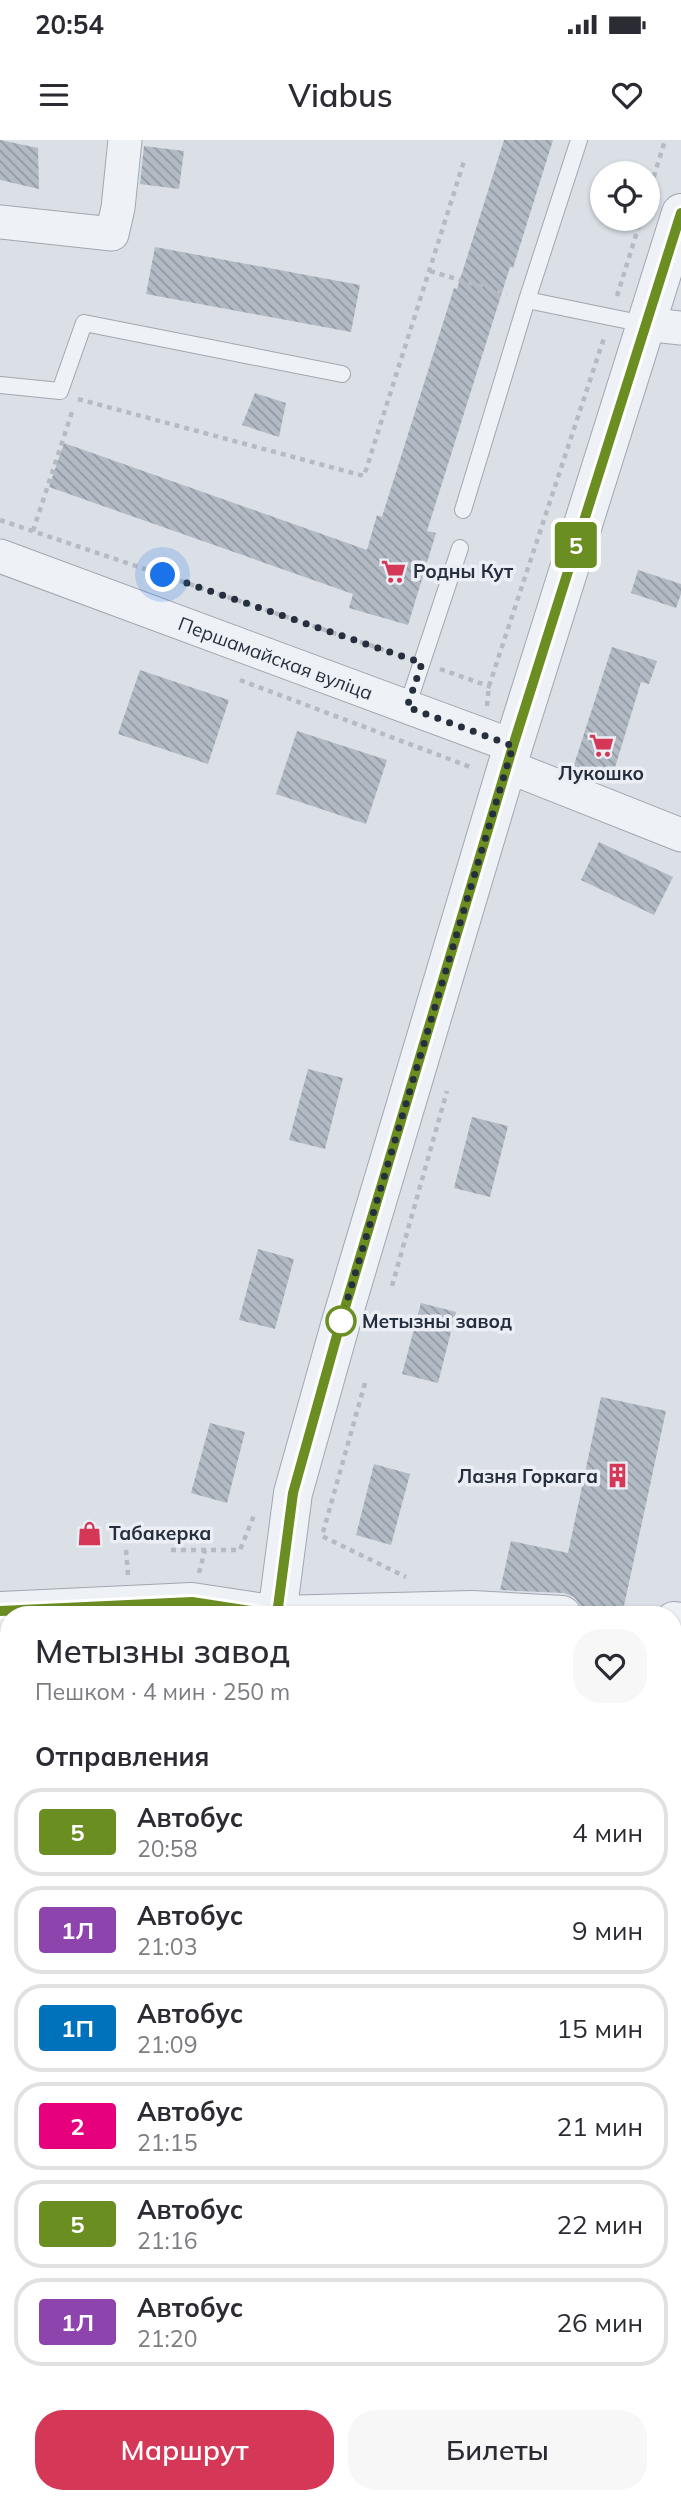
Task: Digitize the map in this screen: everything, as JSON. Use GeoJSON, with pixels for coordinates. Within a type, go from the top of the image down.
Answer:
{"type":"FeatureCollection","features":[{"type":"Feature","properties":{"kind":"street"},"geometry":{"type":"LineString","coordinates":[[0,222],[112,234],[118,208],[125,140]]}},
{"type":"Feature","properties":{"kind":"street"},"geometry":{"type":"LineString","coordinates":[[279,1606],[293,1493],[341,1321],[510,756],[663,326],[681,213]]}},
{"type":"Feature","properties":{"kind":"street","name":"Першамайская вуліца"},"geometry":{"type":"LineString","coordinates":[[0,556],[407,707],[681,835]]}},
{"type":"Feature","properties":{"kind":"street"},"geometry":{"type":"LineString","coordinates":[[107,1606],[192,1602],[218,1606]]}},
{"type":"Feature","properties":{"kind":"lane"},"geometry":{"type":"LineString","coordinates":[[463,510],[579,140]]}},
{"type":"Feature","properties":{"kind":"lane"},"geometry":{"type":"LineString","coordinates":[[527,300],[663,326]]}},
{"type":"Feature","properties":{"kind":"lane"},"geometry":{"type":"LineString","coordinates":[[0,385],[60,391],[84,323],[342,374]]}},
{"type":"Feature","properties":{"kind":"lane"},"geometry":{"type":"LineString","coordinates":[[407,707],[460,548]]}},
{"type":"Feature","properties":{"kind":"path"},"geometry":{"type":"LineString","coordinates":[[659,161],[665,140]]}},
{"type":"Feature","properties":{"kind":"path"},"geometry":{"type":"LineString","coordinates":[[430,271],[527,300]]}},
{"type":"Feature","properties":{"kind":"path"},"geometry":{"type":"LineString","coordinates":[[33,531],[81,387]]}},
{"type":"Feature","properties":{"kind":"path"},"geometry":{"type":"LineString","coordinates":[[0,520],[489,686]]}},
{"type":"Feature","properties":{"kind":"path"},"geometry":{"type":"LineString","coordinates":[[365,1383],[322,1536],[409,1579]]}},
{"type":"Feature","properties":{"kind":"path"},"geometry":{"type":"LineString","coordinates":[[293,1493],[332,1500]]}},
{"type":"Feature","properties":{"kind":"path"},"geometry":{"type":"LineString","coordinates":[[171,1550],[240,1550],[255,1513]]}},
{"type":"Feature","properties":{"kind":"building"},"geometry":{"type":"Polygon","coordinates":[[[0,140],[38,148],[39,189],[0,180],[0,140]]]}},
{"type":"Feature","properties":{"kind":"building"},"geometry":{"type":"Polygon","coordinates":[[[504,140],[553,140],[427,531],[436,533],[408,625],[349,608],[353,594],[49,487],[64,443],[367,550],[377,515],[382,517],[504,140]]]}},
{"type":"Feature","properties":{"kind":"building"},"geometry":{"type":"Polygon","coordinates":[[[144,146],[184,151],[179,189],[140,184],[144,146]]]}},
{"type":"Feature","properties":{"kind":"building"},"geometry":{"type":"Polygon","coordinates":[[[155,247],[360,285],[351,332],[146,294],[155,247]]]}},
{"type":"Feature","properties":{"kind":"building"},"geometry":{"type":"Polygon","coordinates":[[[255,393],[286,403],[279,437],[242,425],[255,393]]]}},
{"type":"Feature","properties":{"kind":"building"},"geometry":{"type":"Polygon","coordinates":[[[638,570],[681,584],[676,608],[631,593],[638,570]]]}},
{"type":"Feature","properties":{"kind":"building"},"geometry":{"type":"Polygon","coordinates":[[[612,647],[657,661],[649,684],[641,682],[610,784],[572,771],[612,647]]]}},
{"type":"Feature","properties":{"kind":"building"},"geometry":{"type":"Polygon","coordinates":[[[140,670],[229,700],[208,764],[118,734],[140,670]]]}},
{"type":"Feature","properties":{"kind":"building"},"geometry":{"type":"Polygon","coordinates":[[[297,731],[387,760],[366,824],[276,794],[297,731]]]}},
{"type":"Feature","properties":{"kind":"building"},"geometry":{"type":"Polygon","coordinates":[[[599,842],[673,877],[654,915],[581,880],[599,842]]]}},
{"type":"Feature","properties":{"kind":"building"},"geometry":{"type":"Polygon","coordinates":[[[308,1069],[343,1078],[325,1149],[289,1140],[308,1069]]]}},
{"type":"Feature","properties":{"kind":"building"},"geometry":{"type":"Polygon","coordinates":[[[472,1117],[508,1126],[490,1197],[454,1188],[472,1117]]]}},
{"type":"Feature","properties":{"kind":"building"},"geometry":{"type":"Polygon","coordinates":[[[258,1249],[294,1259],[275,1329],[239,1320],[258,1249]]]}},
{"type":"Feature","properties":{"kind":"building"},"geometry":{"type":"Polygon","coordinates":[[[421,1303],[456,1312],[438,1383],[402,1374],[421,1303]]]}},
{"type":"Feature","properties":{"kind":"building","name":"Лазня Горкага"},"geometry":{"type":"Polygon","coordinates":[[[601,1397],[666,1411],[624,1606],[581,1606],[574,1597],[564,1593],[500,1590],[511,1541],[568,1553],[601,1397]]]}},
{"type":"Feature","properties":{"kind":"building"},"geometry":{"type":"Polygon","coordinates":[[[210,1423],[245,1432],[227,1503],[191,1493],[210,1423]]]}},
{"type":"Feature","properties":{"kind":"building"},"geometry":{"type":"Polygon","coordinates":[[[374,1464],[410,1474],[391,1545],[356,1535],[374,1464]]]}},
{"type":"Feature","properties":{"kind":"bus line","name":"5"},"geometry":{"type":"LineString","coordinates":[[278,1606],[293,1493],[341,1321],[513,746],[681,213]]}},
{"type":"Feature","properties":{"kind":"bus line","name":"5"},"geometry":{"type":"LineString","coordinates":[[94,1606],[192,1602],[218,1606]]}},
{"type":"Feature","properties":{"kind":"place","name":"Родны Кут"},"geometry":{"type":"Point","coordinates":[393,571]}},
{"type":"Feature","properties":{"kind":"place","name":"Лукошко"},"geometry":{"type":"Point","coordinates":[601,745]}},
{"type":"Feature","properties":{"kind":"place","name":"Метызны завод"},"geometry":{"type":"Point","coordinates":[341,1321]}},
{"type":"Feature","properties":{"kind":"place","name":"Лазня Горкага"},"geometry":{"type":"Point","coordinates":[618,1476]}},
{"type":"Feature","properties":{"kind":"place","name":"Табакерка"},"geometry":{"type":"Point","coordinates":[89,1533]}},
{"type":"Feature","properties":{"kind":"route"},"geometry":{"type":"LineString","coordinates":[[163,575],[422,663],[407,707],[513,746],[341,1321]]}}]}
